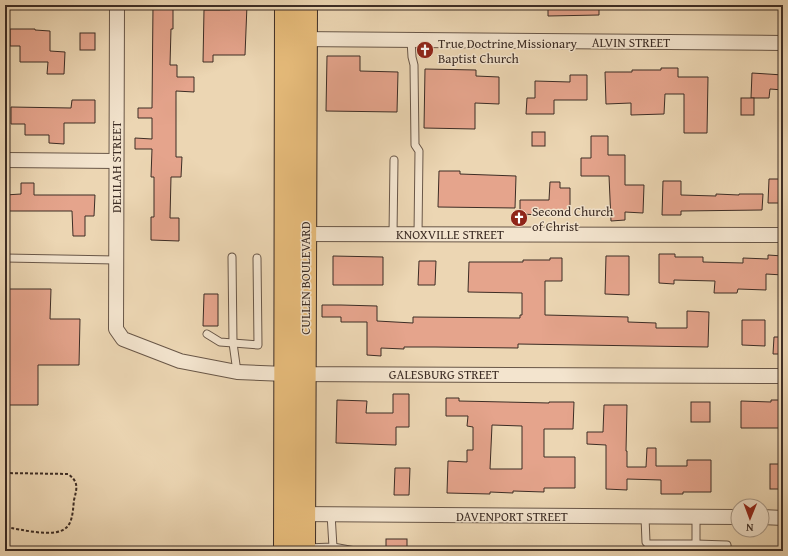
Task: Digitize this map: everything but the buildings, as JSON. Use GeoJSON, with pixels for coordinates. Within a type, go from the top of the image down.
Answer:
{"type":"FeatureCollection","features":[{"type":"Feature","properties":{"kind":"main road","name":"CULLEN BOULEVARD"},"geometry":{"type":"LineString","coordinates":[[286,5],[296,39],[295,514],[298,550]]}},
{"type":"Feature","properties":{"kind":"main road","name":"CULLEN BOULEVARD"},"geometry":{"type":"LineString","coordinates":[[296,39],[306,5]]}},
{"type":"Feature","properties":{"kind":"street","name":"DELILAH STREET"},"geometry":{"type":"LineString","coordinates":[[116,330],[117,5]]}},
{"type":"Feature","properties":{"kind":"street","name":"ALVIN STREET"},"geometry":{"type":"LineString","coordinates":[[296,39],[783,43]]}},
{"type":"Feature","properties":{"kind":"street"},"geometry":{"type":"LineString","coordinates":[[5,160],[116,161]]}},
{"type":"Feature","properties":{"kind":"street","name":"KNOXVILLE STREET"},"geometry":{"type":"LineString","coordinates":[[296,234],[783,235]]}},
{"type":"Feature","properties":{"kind":"street","name":"GALESBURG STREET"},"geometry":{"type":"LineString","coordinates":[[116,330],[123,339],[180,361],[237,372],[296,374],[783,376]]}},
{"type":"Feature","properties":{"kind":"street","name":"DAVENPORT STREET"},"geometry":{"type":"LineString","coordinates":[[295,514],[730,517]]}},
{"type":"Feature","properties":{"kind":"street"},"geometry":{"type":"LineString","coordinates":[[770,517],[783,518]]}},
{"type":"Feature","properties":{"kind":"lane"},"geometry":{"type":"LineString","coordinates":[[411,40],[414,65],[415,145],[419,151],[418,234]]}},
{"type":"Feature","properties":{"kind":"lane"},"geometry":{"type":"LineString","coordinates":[[393,234],[394,160]]}},
{"type":"Feature","properties":{"kind":"lane"},"geometry":{"type":"LineString","coordinates":[[232,257],[233,342],[237,372]]}},
{"type":"Feature","properties":{"kind":"lane"},"geometry":{"type":"LineString","coordinates":[[5,258],[116,260]]}},
{"type":"Feature","properties":{"kind":"lane"},"geometry":{"type":"LineString","coordinates":[[207,334],[220,342],[258,345],[257,258]]}},
{"type":"Feature","properties":{"kind":"lane"},"geometry":{"type":"LineString","coordinates":[[331,514],[333,547]]}},
{"type":"Feature","properties":{"kind":"lane"},"geometry":{"type":"LineString","coordinates":[[645,516],[646,542],[648,544],[727,545],[728,551]]}},
{"type":"Feature","properties":{"kind":"lane"},"geometry":{"type":"LineString","coordinates":[[696,517],[696,544]]}},
{"type":"Feature","properties":{"kind":"lane"},"geometry":{"type":"LineString","coordinates":[[298,550],[333,547],[356,551]]}},
{"type":"Feature","properties":{"kind":"path"},"geometry":{"type":"LineString","coordinates":[[5,473],[68,474],[73,478],[77,486],[71,520],[68,526],[61,532],[52,534],[5,527]]}},
{"type":"Feature","properties":{"kind":"place","name":"True Doctrine Missionary Baptist Church"},"geometry":{"type":"Point","coordinates":[425,50]}},
{"type":"Feature","properties":{"kind":"place","name":"Second Church of Christ"},"geometry":{"type":"Point","coordinates":[519,218]}}]}
